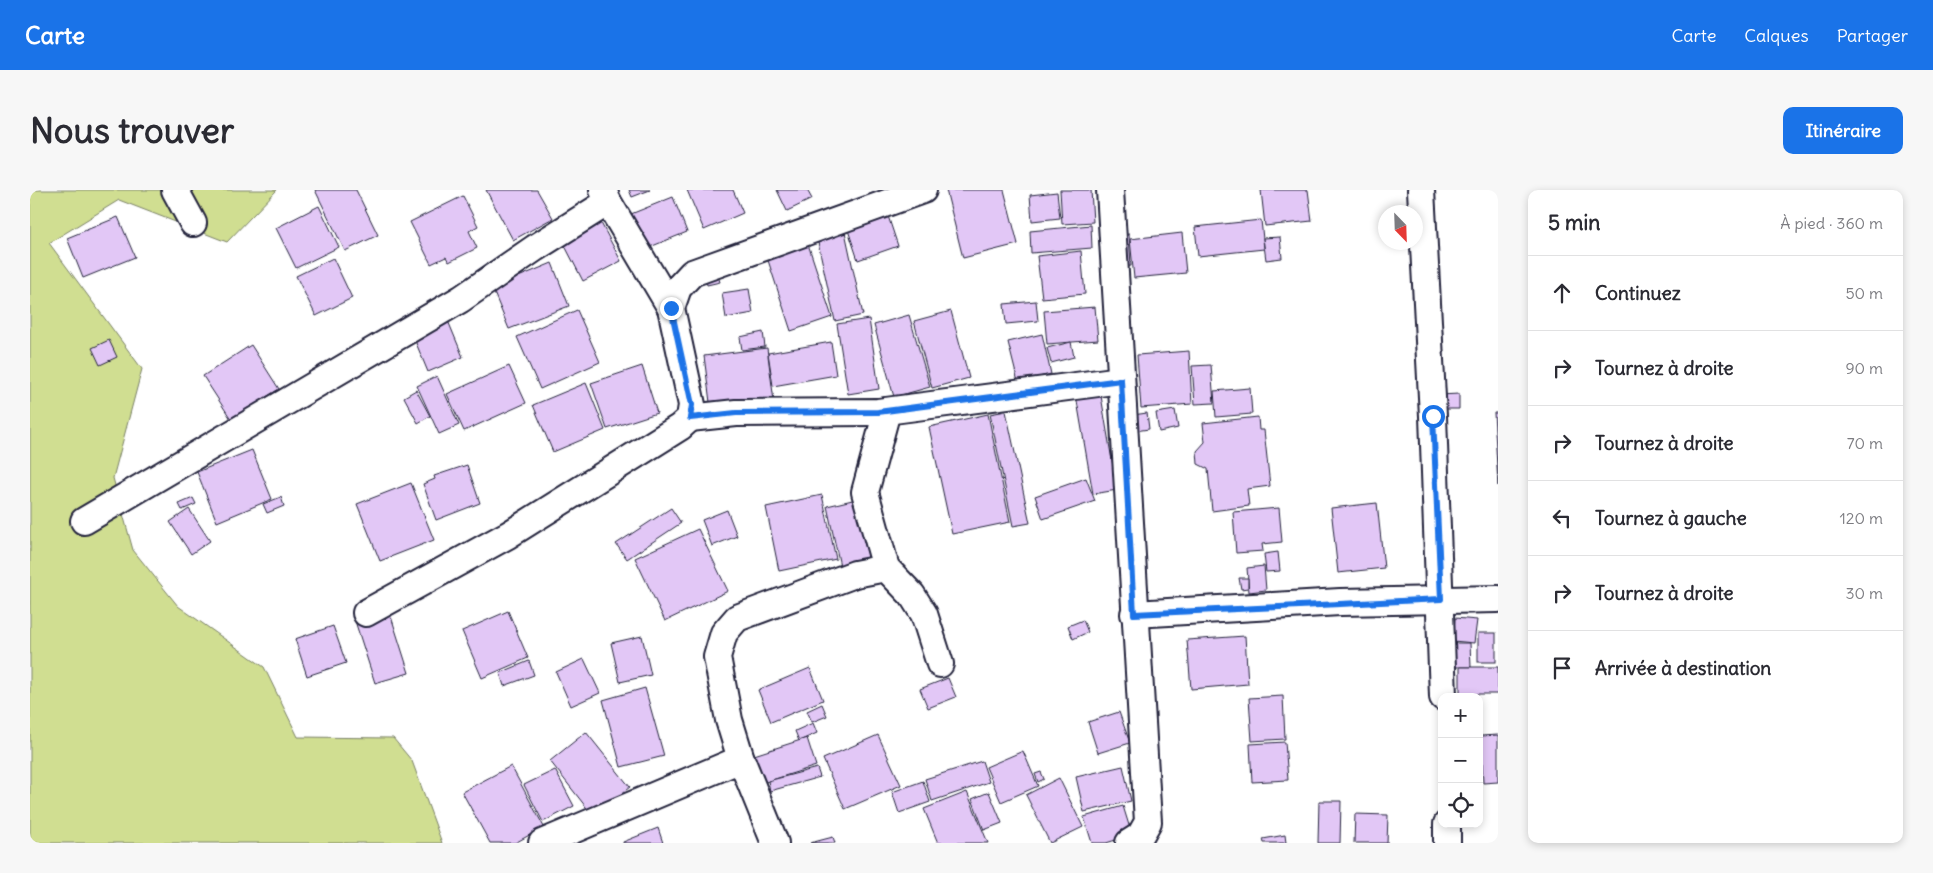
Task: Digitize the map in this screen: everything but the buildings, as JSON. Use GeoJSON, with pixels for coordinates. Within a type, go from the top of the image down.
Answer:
{"type":"FeatureCollection","features":[{"type":"Feature","properties":{"kind":"street"},"geometry":{"type":"LineString","coordinates":[[175,190],[193,223]]}},
{"type":"Feature","properties":{"kind":"street"},"geometry":{"type":"LineString","coordinates":[[671,308],[678,288],[692,273],[922,190]]}},
{"type":"Feature","properties":{"kind":"street"},"geometry":{"type":"LineString","coordinates":[[1110,190],[1148,822],[1140,836],[1129,843]]}},
{"type":"Feature","properties":{"kind":"street"},"geometry":{"type":"LineString","coordinates":[[1421,190],[1441,599],[1443,693]]}},
{"type":"Feature","properties":{"kind":"street"},"geometry":{"type":"LineString","coordinates":[[84,522],[461,299],[606,196],[671,308],[692,405],[690,418]]}},
{"type":"Feature","properties":{"kind":"street"},"geometry":{"type":"LineString","coordinates":[[366,613],[508,535],[680,427],[690,418],[736,413],[887,411],[1121,380]]}},
{"type":"Feature","properties":{"kind":"street"},"geometry":{"type":"LineString","coordinates":[[887,411],[865,492],[886,568],[912,595],[924,614],[940,664]]}},
{"type":"Feature","properties":{"kind":"street"},"geometry":{"type":"LineString","coordinates":[[775,843],[741,759],[729,720],[717,657],[724,633],[736,618],[855,574],[886,568]]}},
{"type":"Feature","properties":{"kind":"street"},"geometry":{"type":"LineString","coordinates":[[1134,614],[1441,599],[1498,599]]}},
{"type":"Feature","properties":{"kind":"street"},"geometry":{"type":"LineString","coordinates":[[542,843],[741,759]]}},
{"type":"Feature","properties":{"kind":"street"},"geometry":{"type":"LineString","coordinates":[[1447,828],[1447,843]]}},
{"type":"Feature","properties":{"kind":"green space"},"geometry":{"type":"Polygon","coordinates":[[[30,190],[277,190],[227,242],[119,200],[49,243],[142,369],[113,478],[133,550],[178,606],[264,667],[298,737],[393,738],[412,761],[442,843],[30,843],[30,190]]]}},
{"type":"Feature","properties":{"kind":"route"},"geometry":{"type":"LineString","coordinates":[[671,308],[692,405],[690,418],[736,413],[878,412],[1121,380],[1134,614],[1340,602],[1441,599],[1433,416]]}}]}
